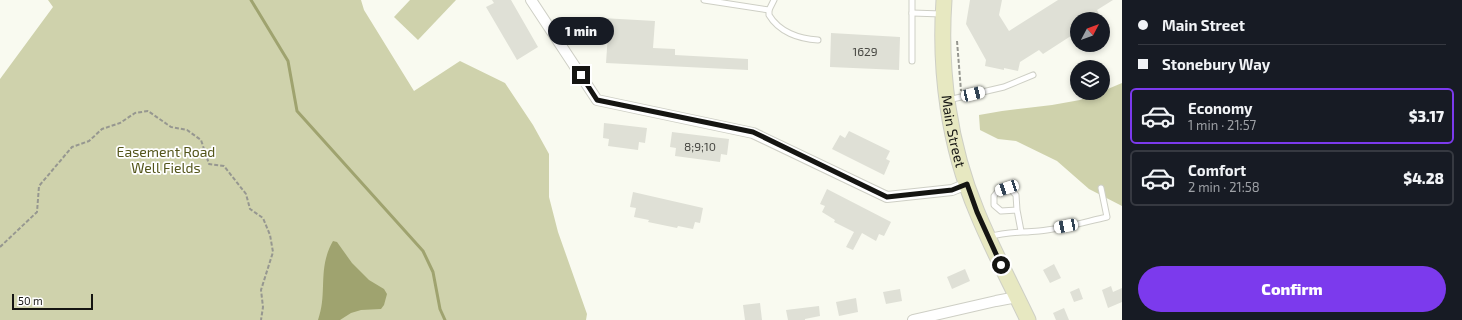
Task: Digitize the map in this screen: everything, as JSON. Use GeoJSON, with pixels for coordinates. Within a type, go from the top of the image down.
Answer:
{"type":"FeatureCollection","features":[{"type":"Feature","properties":{"kind":"main road","name":"Main Street"},"geometry":{"type":"LineString","coordinates":[[943,7],[943,49],[954,99],[959,158],[977,212],[988,238],[1028,320]]}},
{"type":"Feature","properties":{"kind":"street"},"geometry":{"type":"LineString","coordinates":[[531,0],[597,100],[753,132],[887,197],[952,190],[967,184]]}},
{"type":"Feature","properties":{"kind":"street"},"geometry":{"type":"LineString","coordinates":[[913,320],[996,300],[1017,297]]}},
{"type":"Feature","properties":{"kind":"lane"},"geometry":{"type":"LineString","coordinates":[[704,0],[769,10]]}},
{"type":"Feature","properties":{"kind":"lane"},"geometry":{"type":"LineString","coordinates":[[774,0],[769,10],[769,15],[772,20],[790,34],[818,40]]}},
{"type":"Feature","properties":{"kind":"lane"},"geometry":{"type":"LineString","coordinates":[[912,0],[912,61]]}},
{"type":"Feature","properties":{"kind":"lane"},"geometry":{"type":"LineString","coordinates":[[912,14],[943,7]]}},
{"type":"Feature","properties":{"kind":"lane"},"geometry":{"type":"LineString","coordinates":[[954,99],[1004,87],[1032,75]]}},
{"type":"Feature","properties":{"kind":"lane"},"geometry":{"type":"LineString","coordinates":[[1017,210],[1001,211],[994,205],[994,196],[999,190],[1007,188],[1016,195],[1021,231]]}},
{"type":"Feature","properties":{"kind":"lane"},"geometry":{"type":"LineString","coordinates":[[988,238],[1000,234],[1021,231],[1039,231],[1107,217],[1101,188]]}},
{"type":"Feature","properties":{"kind":"path"},"geometry":{"type":"LineString","coordinates":[[954,99],[956,35]]}},
{"type":"Feature","properties":{"kind":"path"},"geometry":{"type":"LineString","coordinates":[[0,247],[37,212],[39,186],[72,147],[89,141],[102,129],[120,123],[135,113],[148,111],[171,127],[187,130],[201,140],[209,164],[224,166],[246,194],[250,208],[263,218],[270,235],[273,252],[261,290],[263,307],[261,320]]}},
{"type":"Feature","properties":{"kind":"green space","name":"Easement Road Well Fields"},"geometry":{"type":"Polygon","coordinates":[[[48,0],[361,0],[364,10],[414,91],[460,61],[505,83],[533,125],[549,154],[549,197],[558,232],[587,314],[586,320],[0,320],[0,79],[53,7],[48,0]]]}},
{"type":"Feature","properties":{"kind":"green space"},"geometry":{"type":"Polygon","coordinates":[[[410,0],[456,0],[418,40],[394,17],[410,0]]]}},
{"type":"Feature","properties":{"kind":"green space"},"geometry":{"type":"Polygon","coordinates":[[[1122,83],[1122,206],[1089,189],[1057,161],[1016,141],[998,139],[980,130],[979,115],[1080,100],[1110,100],[1110,88],[1122,83]]]}},
{"type":"Feature","properties":{"kind":"shaded area"},"geometry":{"type":"Polygon","coordinates":[[[333,241],[337,242],[352,263],[369,280],[384,289],[387,294],[384,305],[381,309],[361,310],[351,313],[340,320],[318,320],[321,310],[325,261],[333,241]]]}},
{"type":"Feature","properties":{"kind":"building"},"geometry":{"type":"Polygon","coordinates":[[[492,0],[511,0],[538,47],[517,60],[486,7],[494,3],[492,0]]]}},
{"type":"Feature","properties":{"kind":"building"},"geometry":{"type":"Polygon","coordinates":[[[970,0],[1002,0],[999,15],[1009,31],[1058,0],[1113,0],[1097,10],[1098,12],[1070,12],[1070,37],[1043,54],[1039,50],[1020,62],[1018,71],[985,66],[986,60],[966,24],[970,0]]]}},
{"type":"Feature","properties":{"kind":"building"},"geometry":{"type":"Polygon","coordinates":[[[602,18],[655,21],[653,48],[675,49],[675,55],[748,59],[748,70],[606,63],[608,34],[602,34],[602,18]]]}},
{"type":"Feature","properties":{"kind":"building"},"geometry":{"type":"Polygon","coordinates":[[[831,33],[900,37],[899,70],[830,67],[831,33]]]}},
{"type":"Feature","properties":{"kind":"building"},"geometry":{"type":"Polygon","coordinates":[[[604,123],[647,128],[645,143],[639,142],[638,150],[608,146],[609,139],[603,138],[604,123]]]}},
{"type":"Feature","properties":{"kind":"building"},"geometry":{"type":"Polygon","coordinates":[[[849,131],[890,151],[886,159],[890,161],[884,175],[832,149],[840,135],[845,138],[849,131]]]}},
{"type":"Feature","properties":{"kind":"building"},"geometry":{"type":"Polygon","coordinates":[[[672,132],[729,139],[727,155],[721,154],[720,162],[675,156],[676,148],[670,147],[672,132]]]}},
{"type":"Feature","properties":{"kind":"building"},"geometry":{"type":"Polygon","coordinates":[[[827,189],[891,222],[884,236],[879,234],[876,241],[862,233],[853,250],[846,247],[854,232],[834,222],[835,220],[822,212],[825,206],[820,204],[827,189]]]}},
{"type":"Feature","properties":{"kind":"building"},"geometry":{"type":"Polygon","coordinates":[[[633,192],[703,208],[700,223],[695,222],[693,229],[678,226],[677,228],[648,222],[649,220],[634,217],[636,208],[630,207],[633,192]]]}},
{"type":"Feature","properties":{"kind":"building"},"geometry":{"type":"Polygon","coordinates":[[[1054,264],[1061,278],[1050,283],[1043,270],[1054,264]]]}},
{"type":"Feature","properties":{"kind":"building"},"geometry":{"type":"Polygon","coordinates":[[[965,269],[970,281],[952,289],[947,277],[965,269]]]}},
{"type":"Feature","properties":{"kind":"building"},"geometry":{"type":"Polygon","coordinates":[[[1111,286],[1113,292],[1122,288],[1122,302],[1108,308],[1102,290],[1111,286]]]}},
{"type":"Feature","properties":{"kind":"building"},"geometry":{"type":"Polygon","coordinates":[[[1079,288],[1083,299],[1074,302],[1070,292],[1079,288]]]}},
{"type":"Feature","properties":{"kind":"building"},"geometry":{"type":"Polygon","coordinates":[[[900,289],[902,301],[886,304],[883,292],[900,289]]]}},
{"type":"Feature","properties":{"kind":"building"},"geometry":{"type":"Polygon","coordinates":[[[856,298],[858,312],[839,316],[836,302],[856,298]]]}},
{"type":"Feature","properties":{"kind":"building"},"geometry":{"type":"Polygon","coordinates":[[[760,303],[762,320],[745,320],[743,305],[760,303]]]}},
{"type":"Feature","properties":{"kind":"building"},"geometry":{"type":"Polygon","coordinates":[[[819,306],[820,316],[805,320],[788,320],[786,310],[819,306]]]}},
{"type":"Feature","properties":{"kind":"building"},"geometry":{"type":"Polygon","coordinates":[[[1064,308],[1069,320],[1056,320],[1053,313],[1064,308]]]}},
{"type":"Feature","properties":{"kind":"waterway"},"geometry":{"type":"LineString","coordinates":[[251,0],[288,61],[297,111],[423,251],[433,272],[440,309],[445,320]]}},
{"type":"Feature","properties":{"kind":"route"},"geometry":{"type":"LineString","coordinates":[[581,75],[597,100],[753,132],[887,197],[952,190],[967,184],[977,212],[1001,265]]}}]}
